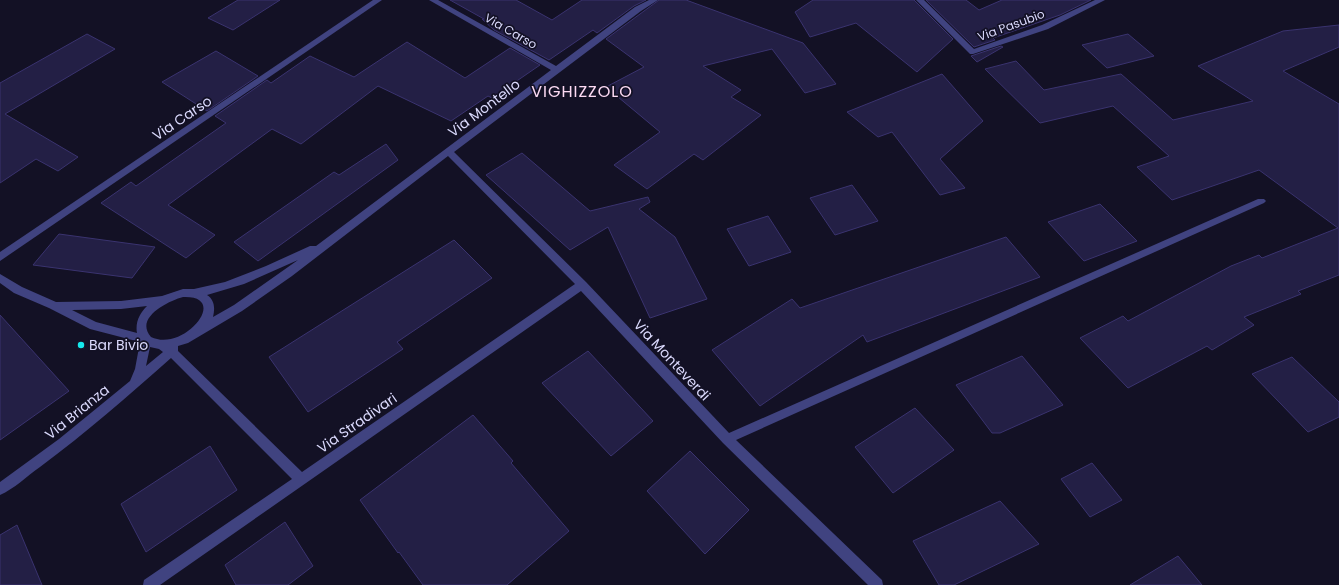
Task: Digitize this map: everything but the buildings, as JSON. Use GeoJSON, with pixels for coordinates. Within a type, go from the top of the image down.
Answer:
{"type":"FeatureCollection","features":[{"type":"Feature","properties":{"kind":"street","name":"Via Carso"},"geometry":{"type":"LineString","coordinates":[[0,257],[378,0]]}},
{"type":"Feature","properties":{"kind":"street","name":"Via Carso"},"geometry":{"type":"LineString","coordinates":[[433,0],[556,70]]}},
{"type":"Feature","properties":{"kind":"street","name":"Via Montello"},"geometry":{"type":"LineString","coordinates":[[199,330],[238,308],[262,292],[556,70],[654,0]]}},
{"type":"Feature","properties":{"kind":"street","name":"Via Pasubio"},"geometry":{"type":"LineString","coordinates":[[920,0],[972,52],[1045,27],[1101,0]]}},
{"type":"Feature","properties":{"kind":"street","name":"Via Monteverdi"},"geometry":{"type":"LineString","coordinates":[[449,152],[582,285],[728,439],[877,585]]}},
{"type":"Feature","properties":{"kind":"street"},"geometry":{"type":"LineString","coordinates":[[728,439],[1261,201]]}},
{"type":"Feature","properties":{"kind":"street","name":"Via Montello"},"geometry":{"type":"LineString","coordinates":[[192,294],[228,286],[254,276],[279,266],[331,240]]}},
{"type":"Feature","properties":{"kind":"street"},"geometry":{"type":"LineString","coordinates":[[0,278],[18,290],[94,326],[126,333],[146,340],[170,352],[301,480]]}},
{"type":"Feature","properties":{"kind":"street","name":"Via Stradivari"},"geometry":{"type":"LineString","coordinates":[[149,585],[582,285]]}},
{"type":"Feature","properties":{"kind":"street"},"geometry":{"type":"LineString","coordinates":[[54,306],[121,305],[164,299],[183,293],[197,294],[207,300],[209,308],[208,317],[199,330],[182,342],[134,384]]}},
{"type":"Feature","properties":{"kind":"street"},"geometry":{"type":"LineString","coordinates":[[146,340],[142,335],[143,321],[154,306],[164,299]]}},
{"type":"Feature","properties":{"kind":"street","name":"Via Brianza"},"geometry":{"type":"LineString","coordinates":[[0,489],[63,443],[134,384],[140,370],[146,340]]}},
{"type":"Feature","properties":{"kind":"place","name":"Bar Bivio"},"geometry":{"type":"Point","coordinates":[81,345]}},
{"type":"Feature","properties":{"kind":"district","name":"VIGHIZZOLO"},"geometry":{"type":"Point","coordinates":[582,91]}}]}
